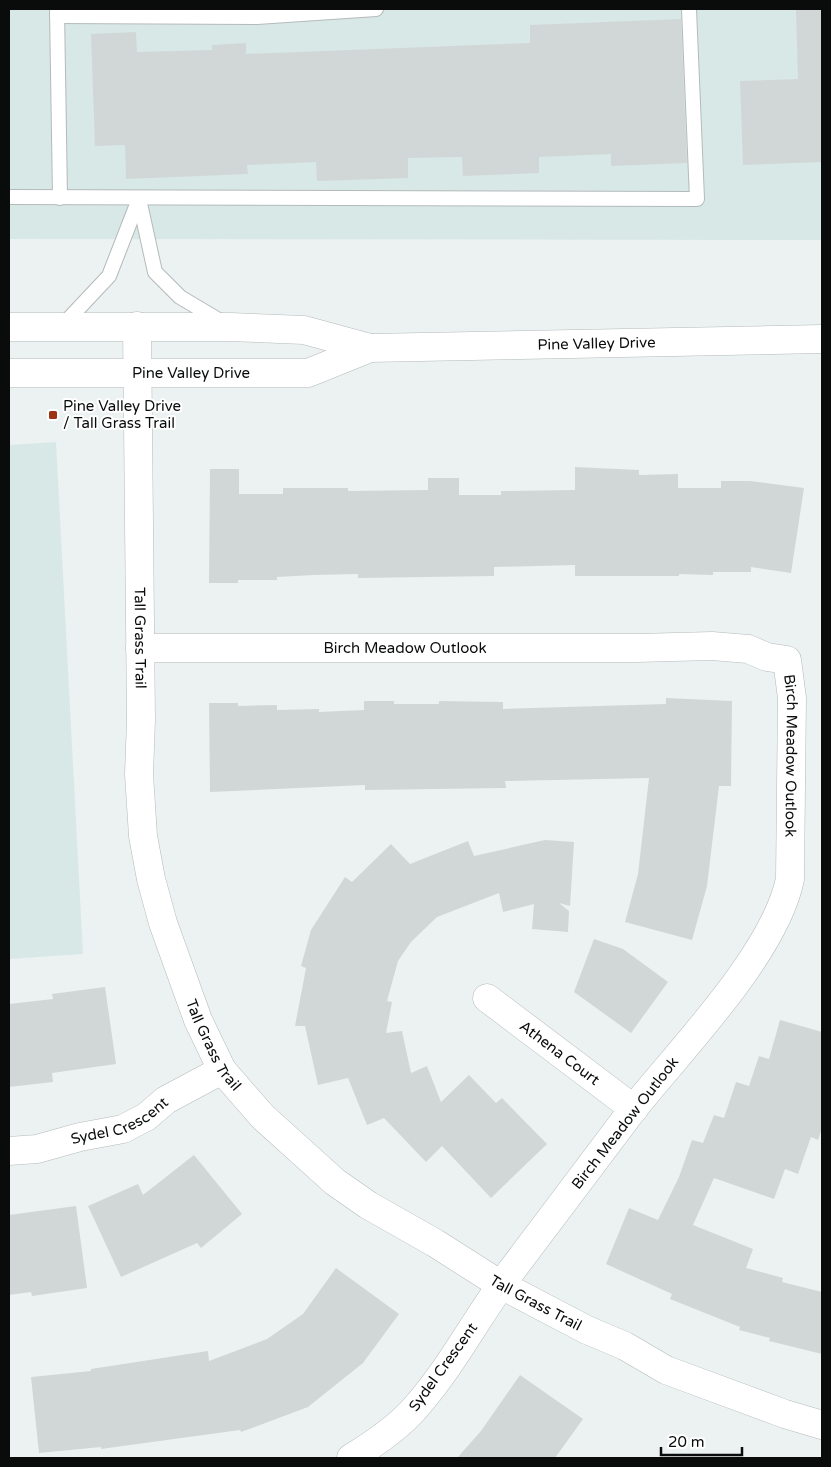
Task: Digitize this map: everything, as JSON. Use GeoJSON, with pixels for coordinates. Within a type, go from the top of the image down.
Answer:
{"type":"FeatureCollection","features":[{"type":"Feature","properties":{"kind":"street","name":"Pine Valley Drive"},"geometry":{"type":"LineString","coordinates":[[9,327],[137,326],[304,330],[370,348],[822,339]]}},
{"type":"Feature","properties":{"kind":"street","name":"Tall Grass Trail"},"geometry":{"type":"LineString","coordinates":[[137,326],[140,648],[139,774],[143,836],[151,879],[179,971],[198,1020],[222,1070],[263,1117],[335,1182],[368,1206],[435,1243],[501,1285],[587,1330],[625,1346],[666,1370],[785,1414],[822,1425]]}},
{"type":"Feature","properties":{"kind":"street","name":"Pine Valley Drive"},"geometry":{"type":"LineString","coordinates":[[9,373],[308,373],[370,348]]}},
{"type":"Feature","properties":{"kind":"street","name":"Birch Meadow Outlook"},"geometry":{"type":"LineString","coordinates":[[140,648],[637,648],[712,646],[748,649],[767,657],[787,660],[792,698],[790,880],[786,899],[760,948],[726,994],[634,1109],[501,1285]]}},
{"type":"Feature","properties":{"kind":"street","name":"Athena Court"},"geometry":{"type":"LineString","coordinates":[[487,998],[634,1109]]}},
{"type":"Feature","properties":{"kind":"street","name":"Sydel Crescent"},"geometry":{"type":"LineString","coordinates":[[9,1151],[37,1149],[80,1137],[123,1129],[146,1117],[166,1100],[222,1070]]}},
{"type":"Feature","properties":{"kind":"street","name":"Sydel Crescent"},"geometry":{"type":"LineString","coordinates":[[351,1458],[376,1442],[416,1408],[438,1380],[501,1285]]}},
{"type":"Feature","properties":{"kind":"lane"},"geometry":{"type":"LineString","coordinates":[[60,198],[57,12],[258,17],[376,9]]}},
{"type":"Feature","properties":{"kind":"lane"},"geometry":{"type":"LineString","coordinates":[[9,198],[697,199],[689,9]]}},
{"type":"Feature","properties":{"kind":"lane"},"geometry":{"type":"LineString","coordinates":[[62,327],[109,276],[139,199]]}},
{"type":"Feature","properties":{"kind":"lane"},"geometry":{"type":"LineString","coordinates":[[139,199],[156,272],[180,297],[230,327]]}},
{"type":"Feature","properties":{"kind":"shaded area"},"geometry":{"type":"Polygon","coordinates":[[[9,9],[822,9],[822,240],[9,239],[9,9]]]}},
{"type":"Feature","properties":{"kind":"shaded area"},"geometry":{"type":"Polygon","coordinates":[[[56,442],[83,954],[9,959],[9,445],[56,442]]]}},
{"type":"Feature","properties":{"kind":"building"},"geometry":{"type":"Polygon","coordinates":[[[796,9],[822,9],[822,162],[743,165],[740,81],[798,79],[796,9]]]}},
{"type":"Feature","properties":{"kind":"building"},"geometry":{"type":"Polygon","coordinates":[[[681,19],[687,163],[611,166],[611,154],[539,157],[539,173],[463,176],[462,157],[408,158],[408,178],[317,181],[316,162],[247,165],[248,174],[126,179],[125,145],[95,146],[91,34],[136,32],[137,52],[212,50],[212,45],[246,43],[246,54],[530,43],[530,25],[681,19]]]}},
{"type":"Feature","properties":{"kind":"building"},"geometry":{"type":"Polygon","coordinates":[[[575,467],[639,470],[639,475],[678,474],[678,488],[721,488],[721,481],[750,481],[804,488],[791,573],[751,567],[751,572],[713,572],[713,575],[575,576],[575,565],[494,567],[494,576],[358,578],[358,574],[314,575],[277,577],[277,580],[238,580],[238,583],[209,583],[210,469],[239,469],[239,494],[283,494],[283,488],[348,488],[348,491],[428,490],[428,478],[459,478],[459,495],[501,495],[501,491],[575,490],[575,467]]]}},
{"type":"Feature","properties":{"kind":"building"},"geometry":{"type":"Polygon","coordinates":[[[666,698],[732,701],[731,786],[719,786],[707,886],[692,940],[625,922],[638,874],[649,778],[505,781],[506,788],[365,790],[365,785],[210,792],[209,703],[238,703],[238,706],[277,705],[277,710],[319,709],[319,712],[364,710],[364,701],[394,701],[394,704],[439,704],[439,701],[503,702],[503,709],[666,704],[666,698]]]}},
{"type":"Feature","properties":{"kind":"building"},"geometry":{"type":"Polygon","coordinates":[[[545,840],[574,842],[570,906],[559,903],[569,911],[568,932],[532,929],[534,904],[503,912],[499,893],[437,917],[411,942],[398,961],[387,1001],[392,1002],[386,1033],[402,1031],[411,1073],[427,1066],[441,1102],[469,1075],[496,1103],[502,1098],[547,1144],[491,1198],[442,1146],[426,1162],[384,1118],[367,1125],[348,1078],[318,1085],[305,1026],[295,1026],[306,968],[301,966],[311,930],[345,877],[352,882],[391,844],[410,864],[468,841],[474,856],[545,840]]]}},
{"type":"Feature","properties":{"kind":"building"},"geometry":{"type":"Polygon","coordinates":[[[594,939],[623,949],[668,982],[631,1033],[574,992],[594,939]]]}},
{"type":"Feature","properties":{"kind":"building"},"geometry":{"type":"Polygon","coordinates":[[[105,987],[116,1064],[52,1073],[53,1082],[9,1087],[9,1004],[53,999],[52,994],[105,987]]]}},
{"type":"Feature","properties":{"kind":"building"},"geometry":{"type":"Polygon","coordinates":[[[780,1020],[822,1032],[822,1128],[818,1140],[811,1137],[798,1174],[785,1169],[774,1199],[714,1178],[693,1225],[753,1249],[746,1268],[783,1278],[782,1282],[822,1292],[822,1354],[769,1341],[770,1338],[739,1330],[740,1327],[670,1299],[672,1294],[606,1264],[629,1208],[658,1220],[679,1177],[692,1140],[703,1143],[714,1115],[724,1118],[736,1082],[749,1086],[759,1056],[769,1059],[780,1020]]]}},
{"type":"Feature","properties":{"kind":"building"},"geometry":{"type":"Polygon","coordinates":[[[194,1155],[242,1214],[201,1248],[197,1243],[121,1277],[88,1206],[138,1184],[143,1195],[194,1155]]]}},
{"type":"Feature","properties":{"kind":"building"},"geometry":{"type":"Polygon","coordinates":[[[76,1206],[87,1288],[32,1296],[31,1292],[9,1295],[9,1215],[76,1206]]]}},
{"type":"Feature","properties":{"kind":"building"},"geometry":{"type":"Polygon","coordinates":[[[336,1268],[399,1314],[363,1363],[308,1407],[241,1432],[240,1430],[101,1449],[101,1447],[39,1453],[31,1377],[91,1371],[91,1369],[208,1351],[209,1361],[267,1339],[303,1314],[336,1268]]]}},
{"type":"Feature","properties":{"kind":"building"},"geometry":{"type":"Polygon","coordinates":[[[520,1375],[583,1419],[555,1458],[457,1458],[481,1431],[520,1375]]]}},
{"type":"Feature","properties":{"kind":"place","name":"Pine Valley Drive / Tall Grass Trail"},"geometry":{"type":"Point","coordinates":[53,415]}}]}
